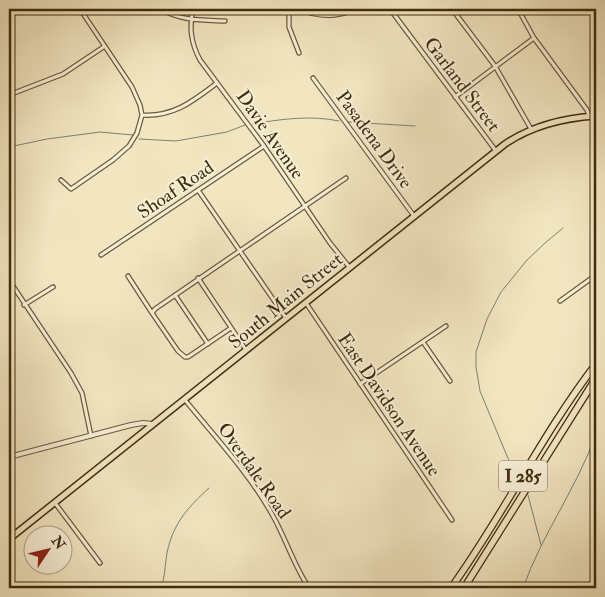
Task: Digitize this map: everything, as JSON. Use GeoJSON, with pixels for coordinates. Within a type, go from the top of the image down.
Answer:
{"type":"FeatureCollection","features":[{"type":"Feature","properties":{"kind":"highway","name":"I 285"},"geometry":{"type":"LineString","coordinates":[[451,588],[478,548],[554,424],[596,364]]}},
{"type":"Feature","properties":{"kind":"highway","name":"I 285"},"geometry":{"type":"LineString","coordinates":[[464,588],[596,378]]}},
{"type":"Feature","properties":{"kind":"main road","name":"South Main Street"},"geometry":{"type":"LineString","coordinates":[[9,539],[511,140],[553,122],[596,116]]}},
{"type":"Feature","properties":{"kind":"street"},"geometry":{"type":"LineString","coordinates":[[61,180],[71,189],[113,160],[132,143],[142,115],[132,87],[80,9]]}},
{"type":"Feature","properties":{"kind":"street"},"geometry":{"type":"LineString","coordinates":[[161,9],[190,19],[225,21]]}},
{"type":"Feature","properties":{"kind":"street","name":"Davie Avenue"},"geometry":{"type":"LineString","coordinates":[[192,9],[190,19],[194,47],[200,60],[264,146],[350,268]]}},
{"type":"Feature","properties":{"kind":"street"},"geometry":{"type":"LineString","coordinates":[[289,9],[289,27],[300,53]]}},
{"type":"Feature","properties":{"kind":"street"},"geometry":{"type":"LineString","coordinates":[[298,9],[328,16],[357,9]]}},
{"type":"Feature","properties":{"kind":"street","name":"Garland Street"},"geometry":{"type":"LineString","coordinates":[[390,9],[496,151]]}},
{"type":"Feature","properties":{"kind":"street"},"geometry":{"type":"LineString","coordinates":[[452,9],[495,66],[531,130]]}},
{"type":"Feature","properties":{"kind":"street"},"geometry":{"type":"LineString","coordinates":[[518,9],[534,38],[587,110],[589,116]]}},
{"type":"Feature","properties":{"kind":"street"},"geometry":{"type":"LineString","coordinates":[[455,96],[534,38]]}},
{"type":"Feature","properties":{"kind":"street"},"geometry":{"type":"LineString","coordinates":[[9,95],[63,74],[105,46]]}},
{"type":"Feature","properties":{"kind":"street","name":"Pasadena Drive"},"geometry":{"type":"LineString","coordinates":[[313,78],[414,216]]}},
{"type":"Feature","properties":{"kind":"street"},"geometry":{"type":"LineString","coordinates":[[142,115],[164,114],[180,108],[217,83]]}},
{"type":"Feature","properties":{"kind":"street","name":"Shoaf Road"},"geometry":{"type":"LineString","coordinates":[[101,255],[264,146]]}},
{"type":"Feature","properties":{"kind":"street"},"geometry":{"type":"LineString","coordinates":[[152,313],[175,294],[346,178]]}},
{"type":"Feature","properties":{"kind":"street"},"geometry":{"type":"LineString","coordinates":[[198,190],[286,318]]}},
{"type":"Feature","properties":{"kind":"street"},"geometry":{"type":"LineString","coordinates":[[560,301],[596,275]]}},
{"type":"Feature","properties":{"kind":"street"},"geometry":{"type":"LineString","coordinates":[[128,276],[182,356],[188,357],[231,328]]}},
{"type":"Feature","properties":{"kind":"street"},"geometry":{"type":"LineString","coordinates":[[198,278],[246,350]]}},
{"type":"Feature","properties":{"kind":"street"},"geometry":{"type":"LineString","coordinates":[[9,280],[71,373],[82,393],[90,436]]}},
{"type":"Feature","properties":{"kind":"street"},"geometry":{"type":"LineString","coordinates":[[24,305],[53,287]]}},
{"type":"Feature","properties":{"kind":"street"},"geometry":{"type":"LineString","coordinates":[[175,294],[208,344]]}},
{"type":"Feature","properties":{"kind":"street","name":"East Davidson Avenue"},"geometry":{"type":"LineString","coordinates":[[306,303],[452,520]]}},
{"type":"Feature","properties":{"kind":"street"},"geometry":{"type":"LineString","coordinates":[[360,384],[446,326]]}},
{"type":"Feature","properties":{"kind":"street"},"geometry":{"type":"LineString","coordinates":[[423,342],[450,381]]}},
{"type":"Feature","properties":{"kind":"street","name":"Overdale Road"},"geometry":{"type":"LineString","coordinates":[[185,399],[236,462],[268,508],[289,547],[302,578],[309,588]]}},
{"type":"Feature","properties":{"kind":"street"},"geometry":{"type":"LineString","coordinates":[[9,457],[139,424],[153,424]]}},
{"type":"Feature","properties":{"kind":"street"},"geometry":{"type":"LineString","coordinates":[[55,503],[100,563]]}},
{"type":"Feature","properties":{"kind":"waterway"},"geometry":{"type":"LineString","coordinates":[[253,124],[307,118],[339,121]]}},
{"type":"Feature","properties":{"kind":"waterway"},"geometry":{"type":"LineString","coordinates":[[348,122],[415,126]]}},
{"type":"Feature","properties":{"kind":"waterway"},"geometry":{"type":"LineString","coordinates":[[139,139],[176,141],[227,132],[245,125]]}},
{"type":"Feature","properties":{"kind":"waterway"},"geometry":{"type":"LineString","coordinates":[[9,147],[47,139],[100,132],[133,135]]}},
{"type":"Feature","properties":{"kind":"waterway"},"geometry":{"type":"LineString","coordinates":[[518,477],[507,456],[480,391],[476,367],[476,352],[487,319],[501,292],[527,260],[563,228]]}},
{"type":"Feature","properties":{"kind":"waterway"},"geometry":{"type":"LineString","coordinates":[[523,588],[596,434]]}},
{"type":"Feature","properties":{"kind":"waterway"},"geometry":{"type":"LineString","coordinates":[[161,588],[167,553],[173,533],[182,517],[209,488]]}},
{"type":"Feature","properties":{"kind":"waterway"},"geometry":{"type":"LineString","coordinates":[[528,495],[541,545]]}}]}
